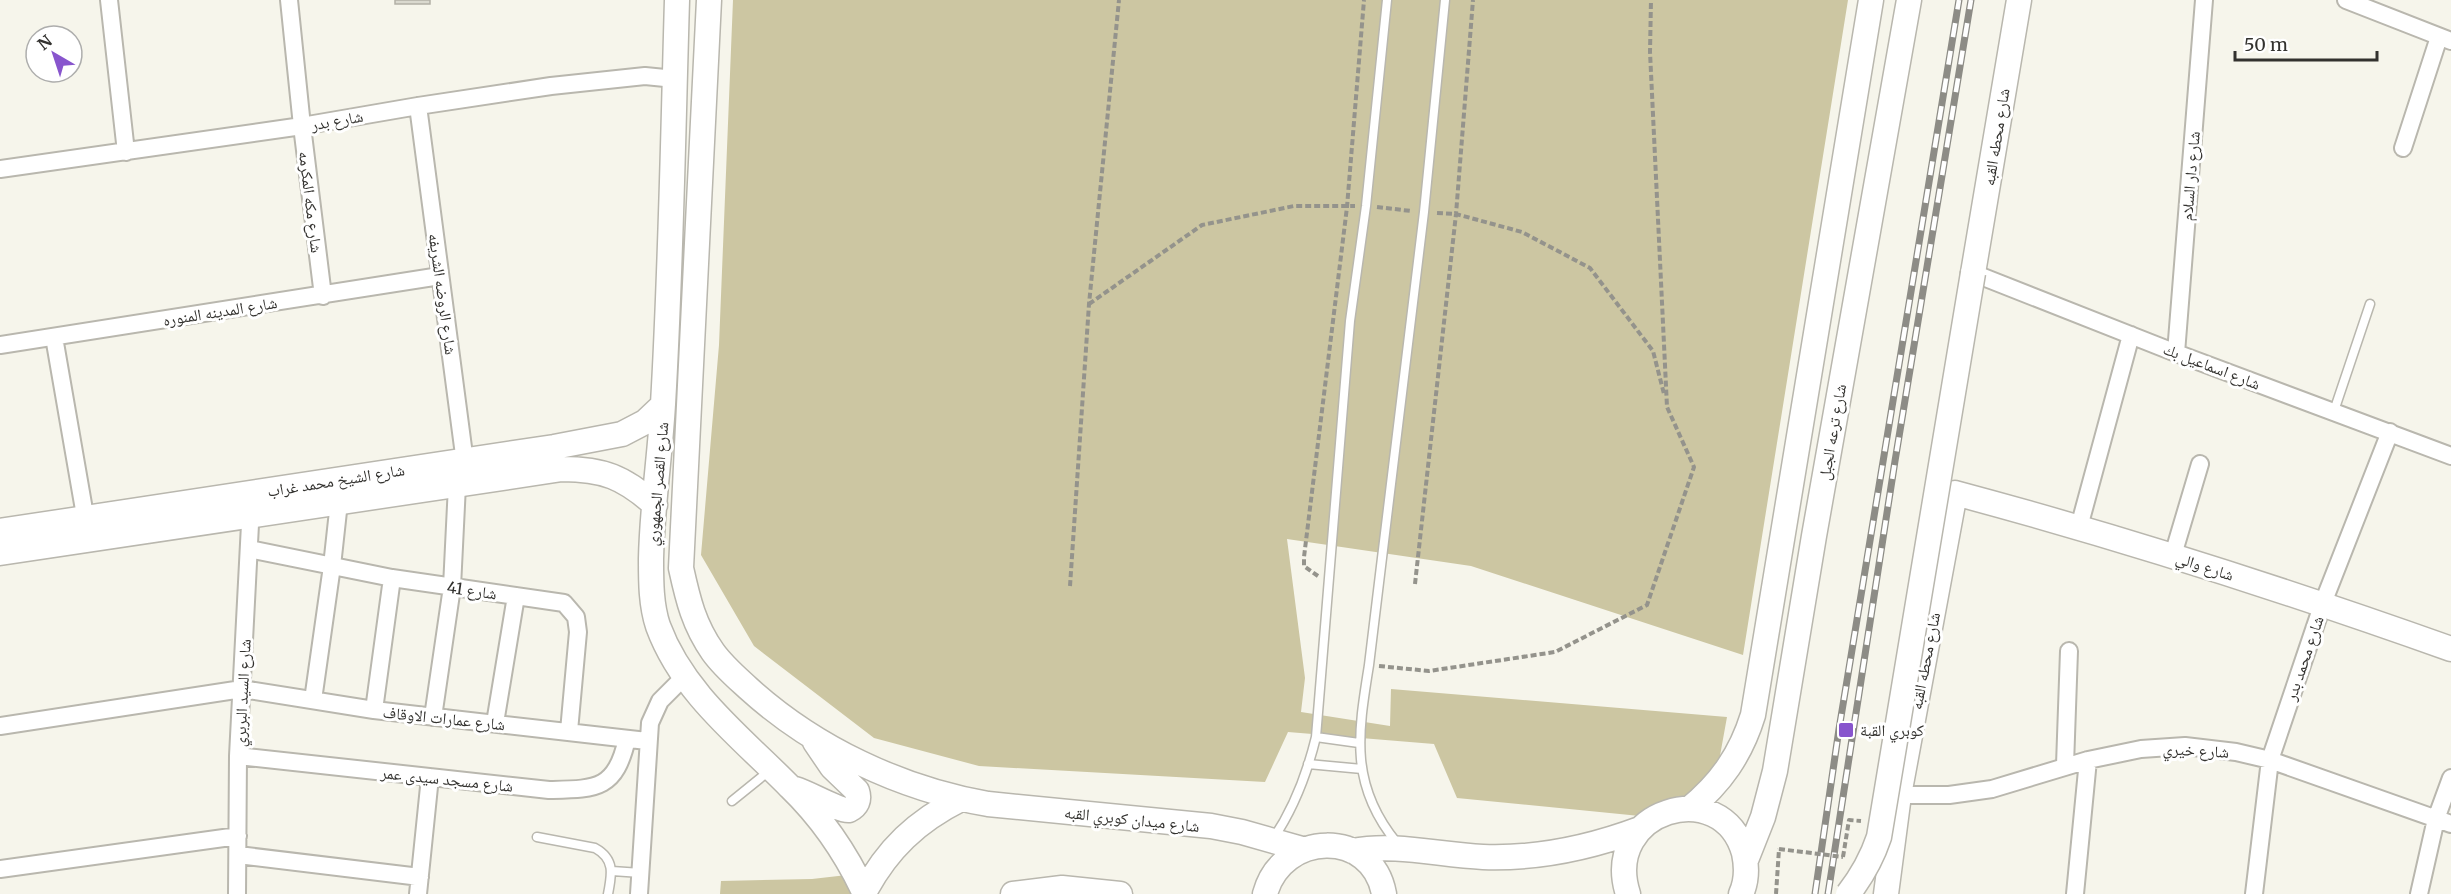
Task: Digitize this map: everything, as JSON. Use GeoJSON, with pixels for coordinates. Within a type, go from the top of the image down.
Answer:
{"type":"FeatureCollection","features":[{"type":"Feature","properties":{"kind":"main road","name":"شارع القصر الجمهوري"},"geometry":{"type":"LineString","coordinates":[[677,0],[663,405],[652,530],[651,591],[658,626],[684,676],[732,731],[792,789],[840,849],[865,893]]}},
{"type":"Feature","properties":{"kind":"main road","name":"شارع القصر الجمهوري"},"geometry":{"type":"LineString","coordinates":[[709,0],[681,568],[692,613],[714,654],[759,698],[811,736],[868,766],[961,799]]}},
{"type":"Feature","properties":{"kind":"main road","name":"شارع ترعه الجبل"},"geometry":{"type":"LineString","coordinates":[[1689,809],[1714,787],[1742,746],[1757,699],[1871,0]]}},
{"type":"Feature","properties":{"kind":"main road","name":"شارع ترعه الجبل"},"geometry":{"type":"LineString","coordinates":[[1746,860],[1770,794],[1909,0]]}},
{"type":"Feature","properties":{"kind":"main road","name":"شارع محطه القبه"},"geometry":{"type":"LineString","coordinates":[[1848,894],[1872,858],[1879,837],[2019,0]]}},
{"type":"Feature","properties":{"kind":"main road","name":"شارع الشيخ محمد غراب"},"geometry":{"type":"LineString","coordinates":[[251,504],[339,502],[463,476],[622,434],[645,422],[663,405]]}},
{"type":"Feature","properties":{"kind":"main road","name":"شارع الشيخ محمد غراب"},"geometry":{"type":"LineString","coordinates":[[0,553],[88,529],[251,504],[463,476],[587,469],[613,475],[636,487],[655,505]]}},
{"type":"Feature","properties":{"kind":"main road","name":"شارع محطه القبه"},"geometry":{"type":"LineString","coordinates":[[1886,894],[1899,795],[1955,493]]}},
{"type":"Feature","properties":{"kind":"main road","name":"شارع والي"},"geometry":{"type":"LineString","coordinates":[[1955,493],[2079,526],[2173,555],[2323,603],[2451,649]]}},
{"type":"Feature","properties":{"kind":"main road","name":"شارع الشيخ محمد غراب"},"geometry":{"type":"LineString","coordinates":[[0,531],[88,529]]}},
{"type":"Feature","properties":{"kind":"main road"},"geometry":{"type":"LineString","coordinates":[[1785,531],[1814,536]]}},
{"type":"Feature","properties":{"kind":"main road"},"geometry":{"type":"LineString","coordinates":[[792,789],[815,796],[845,810],[854,808],[858,800],[855,788],[832,767],[811,736]]}},
{"type":"Feature","properties":{"kind":"main road"},"geometry":{"type":"LineString","coordinates":[[865,893],[875,872],[903,837],[930,816],[961,799]]}},
{"type":"Feature","properties":{"kind":"main road","name":"شارع ميدان كوبري القبه"},"geometry":{"type":"LineString","coordinates":[[961,799],[1016,807],[1211,826],[1302,849]]}},
{"type":"Feature","properties":{"kind":"main road"},"geometry":{"type":"LineString","coordinates":[[1265,894],[1273,873],[1281,864],[1302,849],[1327,845],[1352,851],[1400,847],[1484,857],[1537,855],[1589,846],[1640,829],[1662,813],[1689,809],[1702,811],[1726,824],[1739,841],[1746,860],[1743,892]]}},
{"type":"Feature","properties":{"kind":"main road"},"geometry":{"type":"LineString","coordinates":[[1628,894],[1624,880],[1626,853],[1640,829]]}},
{"type":"Feature","properties":{"kind":"main road"},"geometry":{"type":"LineString","coordinates":[[1352,851],[1372,867],[1379,878],[1384,894]]}},
{"type":"Feature","properties":{"kind":"main road"},"geometry":{"type":"LineString","coordinates":[[1013,894],[1055,891],[1120,894]]}},
{"type":"Feature","properties":{"kind":"street"},"geometry":{"type":"LineString","coordinates":[[109,0],[126,152]]}},
{"type":"Feature","properties":{"kind":"street","name":"شارع مكه المكرمه"},"geometry":{"type":"LineString","coordinates":[[289,0],[323,296]]}},
{"type":"Feature","properties":{"kind":"street","name":"شارع دار السلام"},"geometry":{"type":"LineString","coordinates":[[2176,353],[2204,0]]}},
{"type":"Feature","properties":{"kind":"street"},"geometry":{"type":"LineString","coordinates":[[2346,0],[2447,36],[2403,147]]}},
{"type":"Feature","properties":{"kind":"street","name":"شارع بدر"},"geometry":{"type":"LineString","coordinates":[[0,169],[615,78],[645,76],[675,79]]}},
{"type":"Feature","properties":{"kind":"street","name":"شارع الروضه الشريفه"},"geometry":{"type":"LineString","coordinates":[[418,106],[463,476],[452,587],[433,717]]}},
{"type":"Feature","properties":{"kind":"street","name":"شارع اسماعيل بك"},"geometry":{"type":"LineString","coordinates":[[1973,273],[2176,353],[2451,456]]}},
{"type":"Feature","properties":{"kind":"street","name":"شارع المدينه المنوره"},"geometry":{"type":"LineString","coordinates":[[0,345],[440,276]]}},
{"type":"Feature","properties":{"kind":"street"},"geometry":{"type":"LineString","coordinates":[[2079,526],[2131,335]]}},
{"type":"Feature","properties":{"kind":"street"},"geometry":{"type":"LineString","coordinates":[[54,337],[88,529]]}},
{"type":"Feature","properties":{"kind":"street","name":"شارع محمد بدر"},"geometry":{"type":"LineString","coordinates":[[2254,894],[2270,760],[2323,603],[2390,432]]}},
{"type":"Feature","properties":{"kind":"street"},"geometry":{"type":"LineString","coordinates":[[2173,555],[2200,464]]}},
{"type":"Feature","properties":{"kind":"street"},"geometry":{"type":"LineString","coordinates":[[313,700],[339,502]]}},
{"type":"Feature","properties":{"kind":"street","name":"شارع السيد البربري"},"geometry":{"type":"LineString","coordinates":[[237,894],[238,756],[251,504]]}},
{"type":"Feature","properties":{"kind":"street","name":"شارع 41"},"geometry":{"type":"LineString","coordinates":[[249,549],[392,578],[564,603],[576,617],[578,632],[568,731]]}},
{"type":"Feature","properties":{"kind":"street"},"geometry":{"type":"LineString","coordinates":[[374,710],[392,578]]}},
{"type":"Feature","properties":{"kind":"street"},"geometry":{"type":"LineString","coordinates":[[495,723],[516,596]]}},
{"type":"Feature","properties":{"kind":"street"},"geometry":{"type":"LineString","coordinates":[[2066,765],[2069,651]]}},
{"type":"Feature","properties":{"kind":"street"},"geometry":{"type":"LineString","coordinates":[[639,894],[650,723],[660,701],[684,676]]}},
{"type":"Feature","properties":{"kind":"street","name":"شارع عمارات الاوقاف"},"geometry":{"type":"LineString","coordinates":[[0,726],[242,689],[374,710],[648,741]]}},
{"type":"Feature","properties":{"kind":"street","name":"شارع مسجد سيدى عمر"},"geometry":{"type":"LineString","coordinates":[[238,756],[549,790],[581,789],[598,785],[613,776],[623,756],[627,739]]}},
{"type":"Feature","properties":{"kind":"street","name":"شارع خيري"},"geometry":{"type":"LineString","coordinates":[[1899,795],[1949,795],[1992,789],[2088,760],[2141,749],[2185,746],[2236,752],[2270,760],[2444,822]]}},
{"type":"Feature","properties":{"kind":"street"},"geometry":{"type":"LineString","coordinates":[[2075,894],[2088,760]]}},
{"type":"Feature","properties":{"kind":"street"},"geometry":{"type":"LineString","coordinates":[[238,855],[419,886],[429,777]]}},
{"type":"Feature","properties":{"kind":"street"},"geometry":{"type":"LineString","coordinates":[[2419,894],[2444,822],[2451,778]]}},
{"type":"Feature","properties":{"kind":"street"},"geometry":{"type":"LineString","coordinates":[[0,869],[238,836]]}},
{"type":"Feature","properties":{"kind":"street"},"geometry":{"type":"LineString","coordinates":[[1889,864],[1897,894]]}},
{"type":"Feature","properties":{"kind":"lane"},"geometry":{"type":"LineString","coordinates":[[1272,840],[1294,804],[1316,737],[1327,580],[1350,321],[1387,0]]}},
{"type":"Feature","properties":{"kind":"lane"},"geometry":{"type":"LineString","coordinates":[[1400,847],[1379,819],[1366,786],[1359,743],[1424,212],[1445,0]]}},
{"type":"Feature","properties":{"kind":"lane"},"geometry":{"type":"LineString","coordinates":[[2334,411],[2370,304]]}},
{"type":"Feature","properties":{"kind":"lane"},"geometry":{"type":"LineString","coordinates":[[1316,737],[1359,743]]}},
{"type":"Feature","properties":{"kind":"lane"},"geometry":{"type":"LineString","coordinates":[[1308,764],[1362,769]]}},
{"type":"Feature","properties":{"kind":"lane"},"geometry":{"type":"LineString","coordinates":[[732,801],[772,769]]}},
{"type":"Feature","properties":{"kind":"lane"},"geometry":{"type":"LineString","coordinates":[[537,837],[595,848],[607,857],[612,871],[608,894]]}},
{"type":"Feature","properties":{"kind":"lane"},"geometry":{"type":"LineString","coordinates":[[612,871],[641,873]]}},
{"type":"Feature","properties":{"kind":"path"},"geometry":{"type":"LineString","coordinates":[[1070,586],[1089,304],[1119,0]]}},
{"type":"Feature","properties":{"kind":"path"},"geometry":{"type":"LineString","coordinates":[[1327,580],[1308,571],[1304,566],[1304,557],[1347,207],[1364,0]]}},
{"type":"Feature","properties":{"kind":"path"},"geometry":{"type":"LineString","coordinates":[[1415,584],[1456,214],[1473,0]]}},
{"type":"Feature","properties":{"kind":"path"},"geometry":{"type":"LineString","coordinates":[[1369,665],[1429,671],[1555,652],[1647,605],[1694,467],[1667,407],[1650,52],[1651,0]]}},
{"type":"Feature","properties":{"kind":"path"},"geometry":{"type":"LineString","coordinates":[[1776,894],[1779,849],[1843,857],[1849,820]]}},
{"type":"Feature","properties":{"kind":"shaded area"},"geometry":{"type":"Polygon","coordinates":[[[733,0],[1848,0],[1743,655],[1471,566],[1287,539],[1305,678],[1301,712],[1390,726],[1391,689],[1727,717],[1714,789],[1660,818],[1457,798],[1434,744],[1288,732],[1265,782],[979,766],[874,738],[754,646],[701,555],[719,345],[733,0]]]}},
{"type":"Feature","properties":{"kind":"shaded area"},"geometry":{"type":"Polygon","coordinates":[[[847,875],[851,894],[720,894],[721,881],[812,879],[847,875]]]}},
{"type":"Feature","properties":{"kind":"building"},"geometry":{"type":"Polygon","coordinates":[[[395,0],[430,0],[430,4],[395,4],[395,0]]]}},
{"type":"Feature","properties":{"kind":"railway"},"geometry":{"type":"LineString","coordinates":[[1815,894],[1839,729],[1959,0]]}},
{"type":"Feature","properties":{"kind":"railway"},"geometry":{"type":"LineString","coordinates":[[1828,894],[1895,461],[1971,0]]}},
{"type":"Feature","properties":{"kind":"place","name":"كوبري القبة"},"geometry":{"type":"Point","coordinates":[1846,730]}}]}
